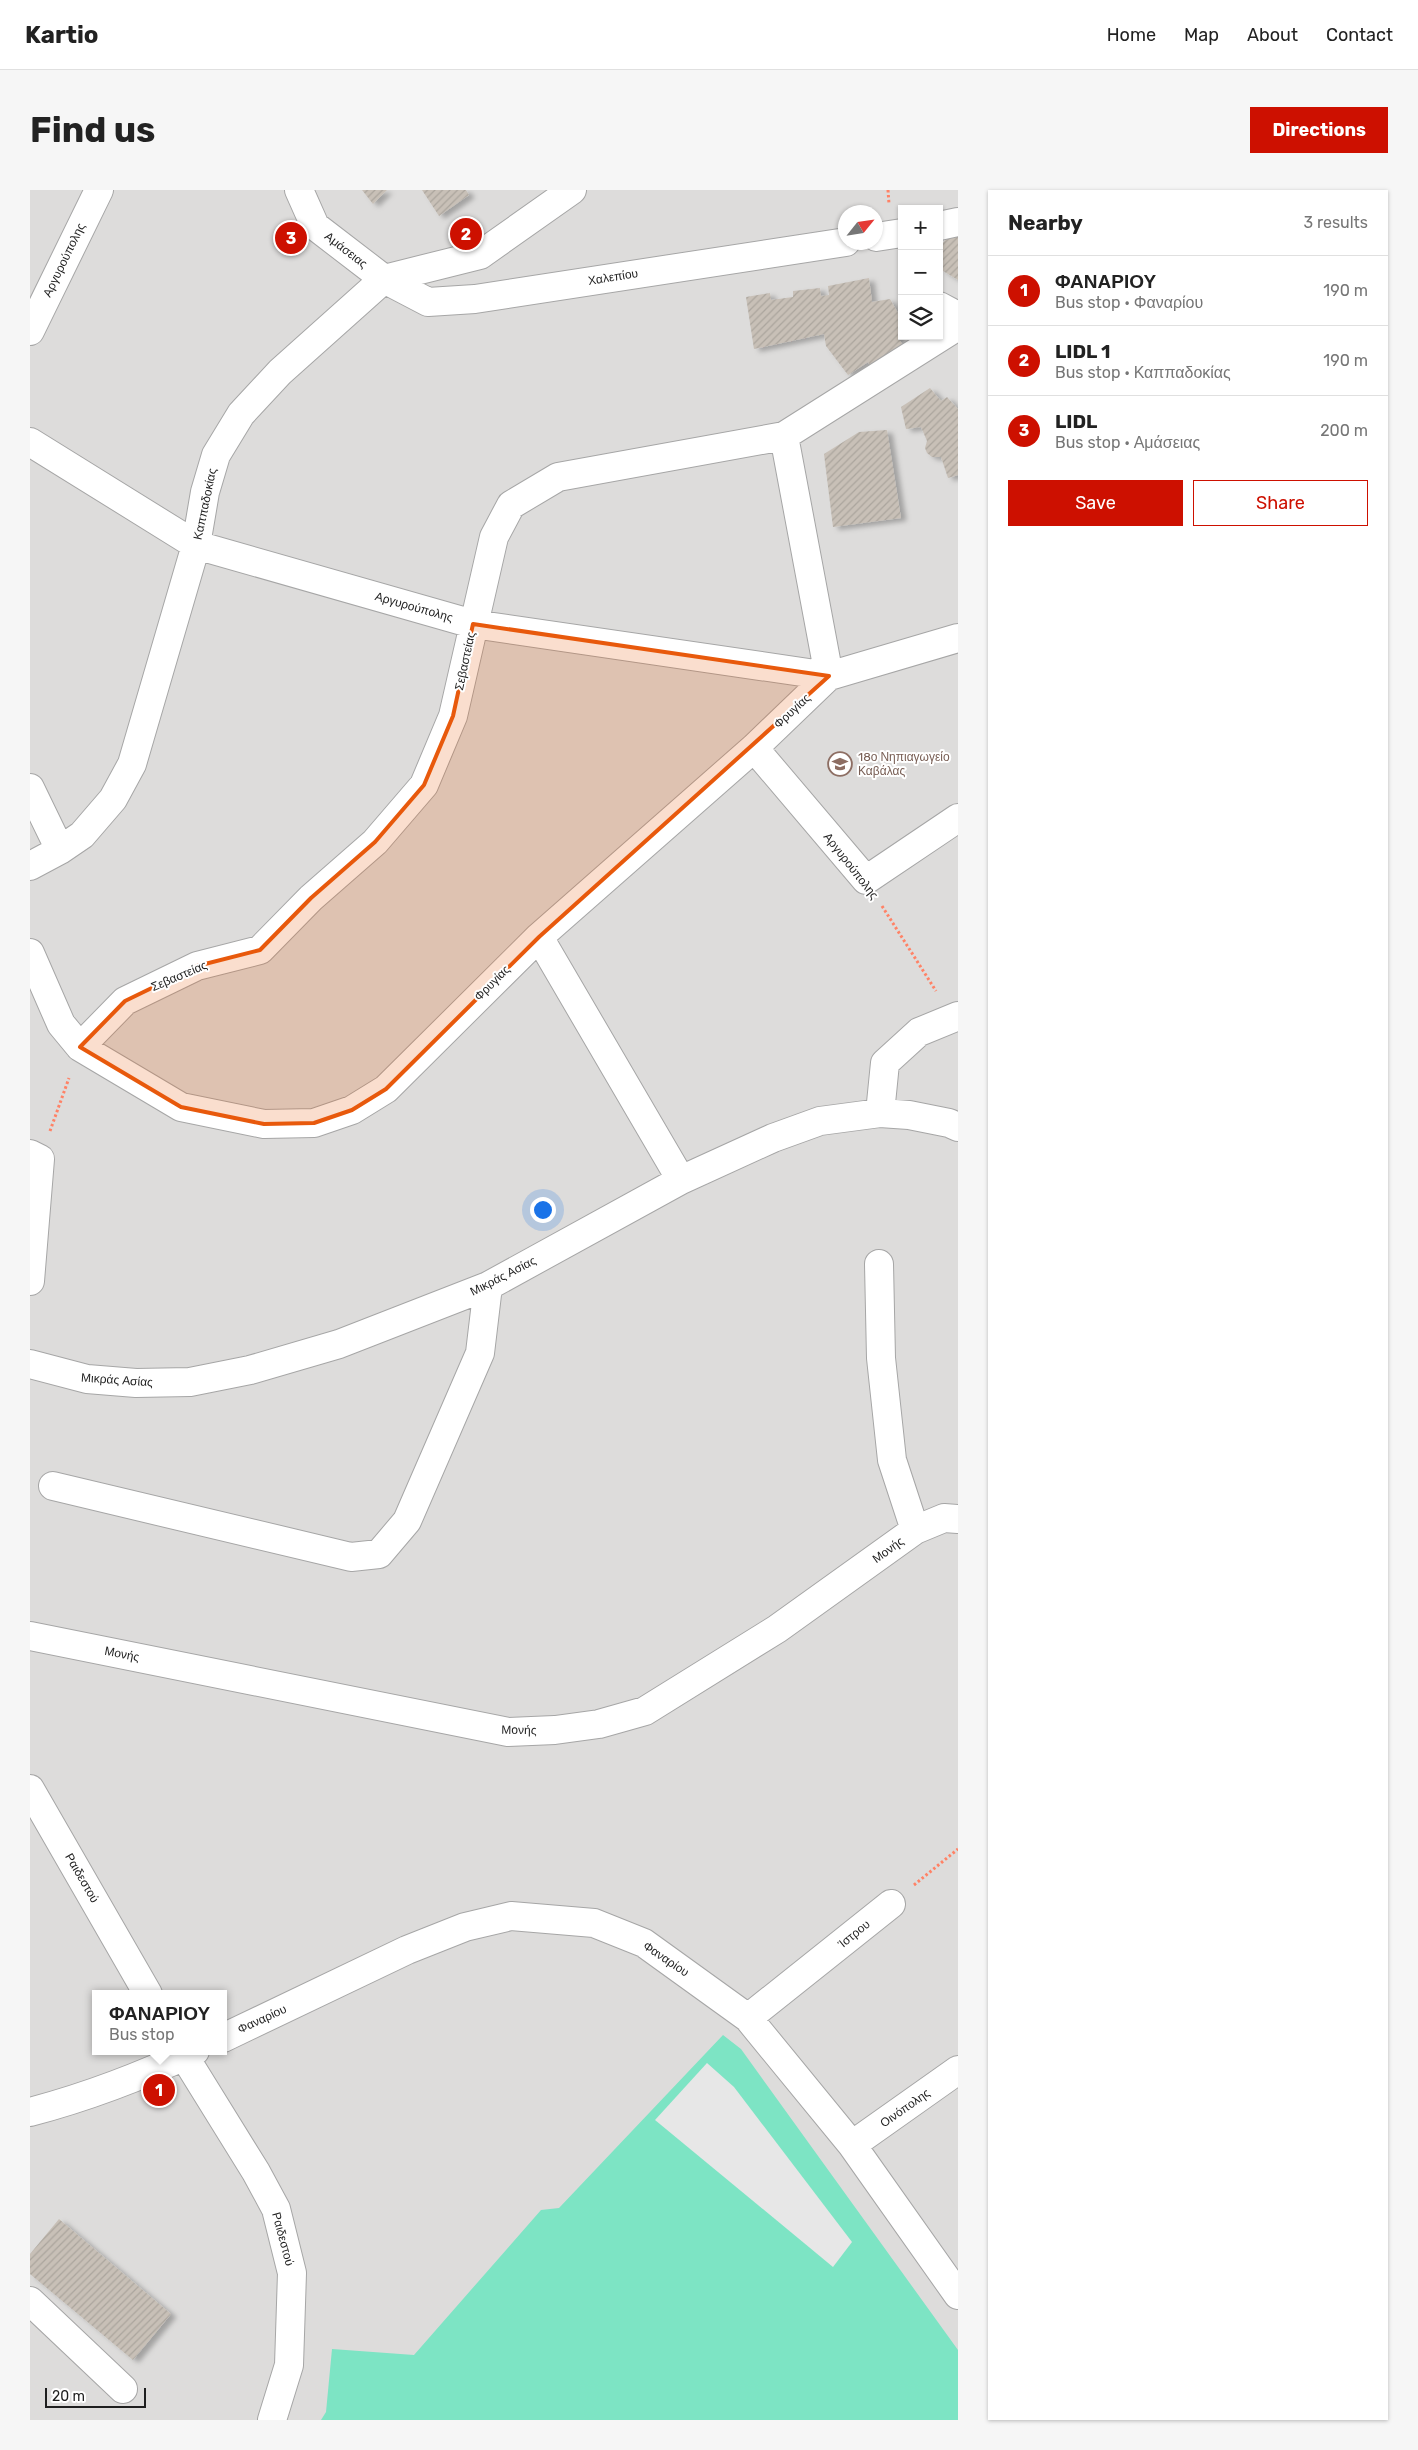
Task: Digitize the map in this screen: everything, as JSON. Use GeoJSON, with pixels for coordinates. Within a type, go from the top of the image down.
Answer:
{"type":"FeatureCollection","features":[{"type":"Feature","properties":{"kind":"street","name":"Αργυρούπολης"},"geometry":{"type":"LineString","coordinates":[[30,330],[99,190]]}},
{"type":"Feature","properties":{"kind":"street","name":"Αμάσειας"},"geometry":{"type":"LineString","coordinates":[[298,190],[315,226],[384,279]]}},
{"type":"Feature","properties":{"kind":"street","name":"Καππαδοκίας"},"geometry":{"type":"LineString","coordinates":[[30,866],[60,850],[82,835],[114,799],[132,764],[196,544],[205,492],[216,455],[241,414],[280,372],[384,279],[480,255],[572,190]]}},
{"type":"Feature","properties":{"kind":"street"},"geometry":{"type":"LineString","coordinates":[[943,225],[958,222]]}},
{"type":"Feature","properties":{"kind":"street","name":"Χαλεπίου"},"geometry":{"type":"LineString","coordinates":[[384,279],[428,302],[475,299],[838,243]]}},
{"type":"Feature","properties":{"kind":"street"},"geometry":{"type":"LineString","coordinates":[[943,308],[958,316]]}},
{"type":"Feature","properties":{"kind":"street"},"geometry":{"type":"LineString","coordinates":[[829,676],[784,436],[958,326]]}},
{"type":"Feature","properties":{"kind":"street","name":"Σεβαστείας"},"geometry":{"type":"LineString","coordinates":[[80,1047],[125,1001],[197,966],[260,950],[311,898],[375,842],[424,785],[454,716],[473,624],[494,537],[511,505],[558,477],[784,436]]}},
{"type":"Feature","properties":{"kind":"street","name":"Αργυρούπολης"},"geometry":{"type":"LineString","coordinates":[[30,442],[196,544],[473,624],[829,676]]}},
{"type":"Feature","properties":{"kind":"street","name":"Φρυγίας"},"geometry":{"type":"LineString","coordinates":[[30,953],[61,1024],[80,1047],[181,1107],[264,1124],[314,1123],[352,1110],[386,1089],[539,936],[754,748],[829,676],[958,638]]}},
{"type":"Feature","properties":{"kind":"street","name":"Αργυρούπολης"},"geometry":{"type":"LineString","coordinates":[[754,748],[866,880]]}},
{"type":"Feature","properties":{"kind":"street"},"geometry":{"type":"LineString","coordinates":[[30,788],[60,850]]}},
{"type":"Feature","properties":{"kind":"street"},"geometry":{"type":"LineString","coordinates":[[866,880],[958,818]]}},
{"type":"Feature","properties":{"kind":"street"},"geometry":{"type":"LineString","coordinates":[[539,936],[681,1180]]}},
{"type":"Feature","properties":{"kind":"street"},"geometry":{"type":"LineString","coordinates":[[880,1113],[885,1063],[920,1032],[955,1017]]}},
{"type":"Feature","properties":{"kind":"street","name":"Μικράς Ασίας"},"geometry":{"type":"LineString","coordinates":[[30,1364],[86,1380],[136,1383],[190,1382],[250,1370],[339,1344],[488,1286],[681,1180],[773,1138],[820,1121],[880,1113],[909,1115],[949,1123],[958,1127]]}},
{"type":"Feature","properties":{"kind":"street"},"geometry":{"type":"LineString","coordinates":[[30,1281],[35,1157]]}},
{"type":"Feature","properties":{"kind":"street"},"geometry":{"type":"LineString","coordinates":[[880,1264],[881,1358],[892,1460],[915,1530]]}},
{"type":"Feature","properties":{"kind":"street"},"geometry":{"type":"LineString","coordinates":[[53,1486],[352,1557],[380,1554],[407,1521],[480,1353],[488,1286]]}},
{"type":"Feature","properties":{"kind":"street","name":"Μονής"},"geometry":{"type":"LineString","coordinates":[[30,1636],[508,1732],[555,1730],[599,1724],[645,1711],[777,1629],[915,1530],[944,1518],[958,1520]]}},
{"type":"Feature","properties":{"kind":"street","name":"Ραιδεστού"},"geometry":{"type":"LineString","coordinates":[[30,1789],[146,1990]]}},
{"type":"Feature","properties":{"kind":"street","name":"Ίστρου"},"geometry":{"type":"LineString","coordinates":[[748,2018],[891,1904]]}},
{"type":"Feature","properties":{"kind":"street","name":"Φαναρίου"},"geometry":{"type":"LineString","coordinates":[[227,2036],[407,1950],[465,1928],[511,1916],[594,1923],[644,1943],[748,2018],[852,2145],[958,2295]]}},
{"type":"Feature","properties":{"kind":"street"},"geometry":{"type":"LineString","coordinates":[[30,2112],[62,2104],[151,2072],[182,2055]]}},
{"type":"Feature","properties":{"kind":"street","name":"Ραιδεστού"},"geometry":{"type":"LineString","coordinates":[[187,2055],[276,2209],[292,2273],[289,2365],[272,2420]]}},
{"type":"Feature","properties":{"kind":"street","name":"Οινόπολης"},"geometry":{"type":"LineString","coordinates":[[852,2145],[958,2070]]}},
{"type":"Feature","properties":{"kind":"street"},"geometry":{"type":"LineString","coordinates":[[30,2301],[123,2389]]}},
{"type":"Feature","properties":{"kind":"path","name":"Αργυρούπολης"},"geometry":{"type":"LineString","coordinates":[[866,880],[955,1017]]}},
{"type":"Feature","properties":{"kind":"path"},"geometry":{"type":"LineString","coordinates":[[35,1157],[80,1047]]}},
{"type":"Feature","properties":{"kind":"path"},"geometry":{"type":"LineString","coordinates":[[891,1904],[958,1849]]}},
{"type":"Feature","properties":{"kind":"highlighted area"},"geometry":{"type":"Polygon","coordinates":[[[473,624],[829,676],[539,937],[386,1089],[352,1110],[314,1123],[264,1124],[181,1107],[80,1047],[125,1001],[197,966],[260,950],[311,898],[375,842],[424,785],[453,716],[473,624]]]}},
{"type":"Feature","properties":{"kind":"shaded area"},"geometry":{"type":"Polygon","coordinates":[[[30,190],[958,190],[958,2420],[30,2420],[30,190]]]}},
{"type":"Feature","properties":{"kind":"shaded area"},"geometry":{"type":"Polygon","coordinates":[[[707,2063],[734,2087],[852,2242],[833,2267],[655,2120],[707,2063]]]}},
{"type":"Feature","properties":{"kind":"green space"},"geometry":{"type":"Polygon","coordinates":[[[723,2035],[741,2049],[958,2350],[958,2420],[321,2420],[326,2412],[332,2349],[414,2355],[541,2210],[559,2208],[723,2035]]]}},
{"type":"Feature","properties":{"kind":"building"},"geometry":{"type":"Polygon","coordinates":[[[362,190],[387,190],[373,204],[362,190]]]}},
{"type":"Feature","properties":{"kind":"building"},"geometry":{"type":"Polygon","coordinates":[[[422,190],[466,190],[469,195],[439,216],[422,190]]]}},
{"type":"Feature","properties":{"kind":"building"},"geometry":{"type":"Polygon","coordinates":[[[958,232],[958,280],[943,271],[943,243],[948,237],[958,232]]]}},
{"type":"Feature","properties":{"kind":"building"},"geometry":{"type":"Polygon","coordinates":[[[869,278],[872,302],[890,299],[898,313],[898,340],[908,352],[875,374],[868,362],[848,375],[826,346],[824,334],[754,349],[746,297],[770,293],[771,300],[793,297],[793,291],[820,288],[821,296],[829,295],[828,286],[869,278]]]}},
{"type":"Feature","properties":{"kind":"building"},"geometry":{"type":"Polygon","coordinates":[[[930,388],[941,401],[947,397],[958,409],[958,475],[948,478],[941,457],[932,457],[927,453],[925,448],[927,441],[921,427],[906,429],[901,407],[930,388]]]}},
{"type":"Feature","properties":{"kind":"building"},"geometry":{"type":"Polygon","coordinates":[[[887,430],[901,518],[833,527],[824,454],[859,432],[887,430]]]}},
{"type":"Feature","properties":{"kind":"building"},"geometry":{"type":"Polygon","coordinates":[[[59,2219],[171,2314],[133,2360],[30,2274],[30,2254],[59,2219]]]}},
{"type":"Feature","properties":{"kind":"place","name":"LIDL 1"},"geometry":{"type":"Point","coordinates":[466,234]}},
{"type":"Feature","properties":{"kind":"place","name":"LIDL"},"geometry":{"type":"Point","coordinates":[291,238]}},
{"type":"Feature","properties":{"kind":"place","name":"18ο Νηπιαγωγείο Καβάλας"},"geometry":{"type":"Point","coordinates":[840,764]}},
{"type":"Feature","properties":{"kind":"place","name":"ΦΑΝΑΡΙΟΥ"},"geometry":{"type":"Point","coordinates":[159,2090]}}]}
